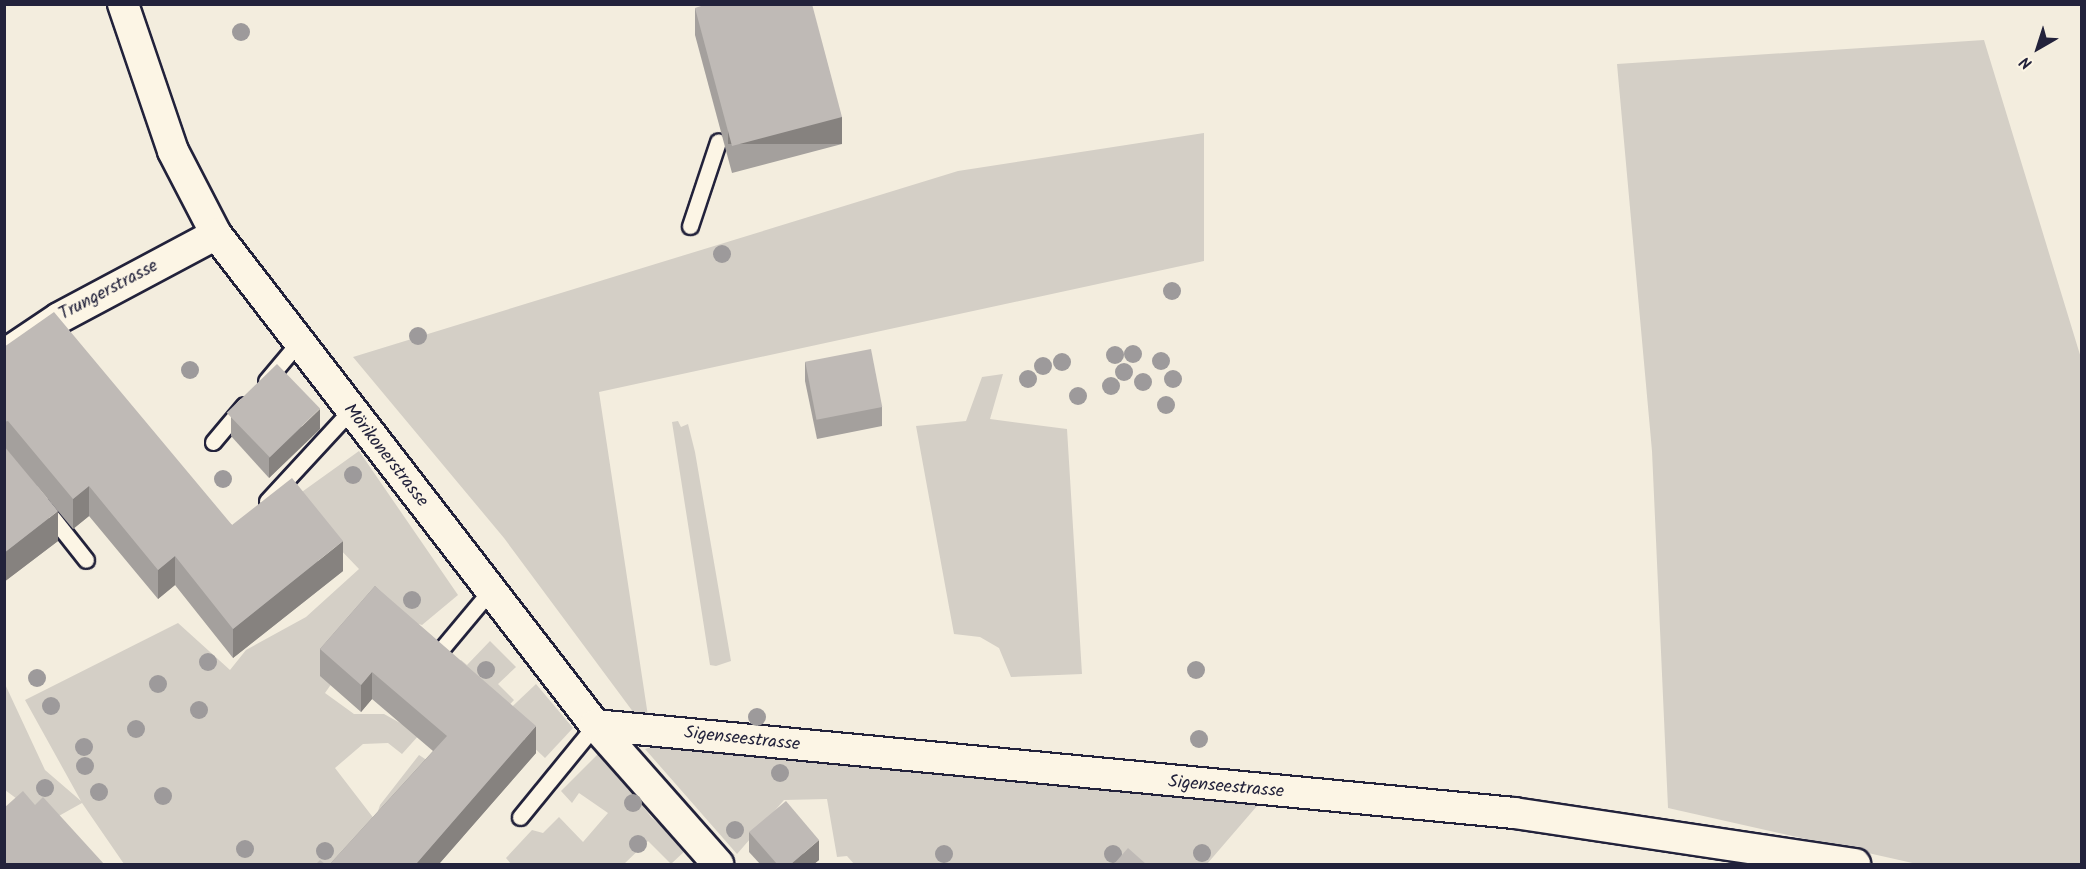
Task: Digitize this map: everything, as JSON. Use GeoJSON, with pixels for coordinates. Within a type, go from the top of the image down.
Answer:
{"type":"FeatureCollection","features":[{"type":"Feature","properties":{"kind":"street","name":"Mörikonerstrasse"},"geometry":{"type":"LineString","coordinates":[[123,4],[173,151],[216,234],[297,344],[595,725],[718,864]]}},
{"type":"Feature","properties":{"kind":"street","name":"Trungerstrasse"},"geometry":{"type":"LineString","coordinates":[[4,355],[59,318],[216,234]]}},
{"type":"Feature","properties":{"kind":"street","name":"Sigenseestrasse"},"geometry":{"type":"LineString","coordinates":[[595,725],[1514,813],[1855,864]]}},
{"type":"Feature","properties":{"kind":"lane"},"geometry":{"type":"LineString","coordinates":[[690,226],[718,142]]}},
{"type":"Feature","properties":{"kind":"lane"},"geometry":{"type":"LineString","coordinates":[[213,442],[297,344]]}},
{"type":"Feature","properties":{"kind":"lane"},"geometry":{"type":"LineString","coordinates":[[253,516],[350,411]]}},
{"type":"Feature","properties":{"kind":"lane"},"geometry":{"type":"LineString","coordinates":[[34,494],[86,560]]}},
{"type":"Feature","properties":{"kind":"lane"},"geometry":{"type":"LineString","coordinates":[[444,646],[490,591]]}},
{"type":"Feature","properties":{"kind":"lane"},"geometry":{"type":"LineString","coordinates":[[520,817],[595,725]]}},
{"type":"Feature","properties":{"kind":"shaded area"},"geometry":{"type":"Polygon","coordinates":[[[1984,40],[2081,358],[2081,864],[1917,864],[1668,808],[1652,451],[1617,64],[1984,40]]]}},
{"type":"Feature","properties":{"kind":"shaded area"},"geometry":{"type":"Polygon","coordinates":[[[1204,133],[1204,261],[599,392],[651,736],[504,538],[353,357],[958,171],[1204,133]]]}},
{"type":"Feature","properties":{"kind":"shaded area"},"geometry":{"type":"Polygon","coordinates":[[[1003,374],[990,419],[1067,429],[1082,674],[1011,677],[999,648],[980,637],[954,634],[916,426],[966,421],[982,377],[1003,374]]]}},
{"type":"Feature","properties":{"kind":"shaded area"},"geometry":{"type":"Polygon","coordinates":[[[678,421],[681,427],[688,424],[695,452],[731,661],[716,666],[710,665],[672,422],[678,421]]]}},
{"type":"Feature","properties":{"kind":"shaded area"},"geometry":{"type":"Polygon","coordinates":[[[359,451],[458,595],[422,625],[381,613],[325,693],[354,714],[384,714],[420,734],[402,754],[388,743],[363,744],[335,768],[375,820],[380,805],[419,755],[439,768],[360,864],[124,864],[82,803],[48,822],[5,790],[4,682],[45,770],[81,801],[25,700],[178,623],[230,670],[246,650],[306,617],[359,569],[292,499],[359,451]]]}},
{"type":"Feature","properties":{"kind":"shaded area"},"geometry":{"type":"Polygon","coordinates":[[[490,641],[516,667],[498,684],[514,700],[501,714],[453,670],[461,660],[467,665],[490,641]]]}},
{"type":"Feature","properties":{"kind":"shaded area"},"geometry":{"type":"Polygon","coordinates":[[[536,684],[573,728],[545,758],[501,717],[536,684]]]}},
{"type":"Feature","properties":{"kind":"shaded area"},"geometry":{"type":"Polygon","coordinates":[[[683,736],[1263,799],[1207,864],[854,864],[847,856],[837,857],[827,799],[784,800],[737,854],[645,749],[683,736]]]}},
{"type":"Feature","properties":{"kind":"shaded area"},"geometry":{"type":"Polygon","coordinates":[[[600,752],[652,818],[687,849],[671,864],[648,841],[624,864],[511,864],[506,858],[532,830],[543,833],[559,817],[583,842],[608,813],[579,793],[572,803],[561,791],[600,752]]]}},
{"type":"Feature","properties":{"kind":"building"},"geometry":{"type":"Polygon","coordinates":[[[707,4],[812,4],[842,117],[732,146],[695,8],[707,4]]]}},
{"type":"Feature","properties":{"kind":"building"},"geometry":{"type":"Polygon","coordinates":[[[54,312],[232,525],[292,478],[343,541],[233,629],[175,556],[158,570],[89,486],[73,499],[8,421],[4,422],[4,347],[54,312]]]}},
{"type":"Feature","properties":{"kind":"building"},"geometry":{"type":"Polygon","coordinates":[[[871,349],[882,407],[816,420],[805,362],[871,349]]]}},
{"type":"Feature","properties":{"kind":"building"},"geometry":{"type":"Polygon","coordinates":[[[277,364],[320,409],[270,457],[227,413],[277,364]]]}},
{"type":"Feature","properties":{"kind":"building"},"geometry":{"type":"Polygon","coordinates":[[[4,446],[58,511],[4,553],[4,446]]]}},
{"type":"Feature","properties":{"kind":"building"},"geometry":{"type":"Polygon","coordinates":[[[375,586],[536,726],[416,864],[330,864],[447,736],[372,672],[361,685],[320,649],[375,586]]]}},
{"type":"Feature","properties":{"kind":"building"},"geometry":{"type":"Polygon","coordinates":[[[23,791],[35,805],[43,797],[104,864],[4,864],[4,808],[23,791]]]}},
{"type":"Feature","properties":{"kind":"building"},"geometry":{"type":"Polygon","coordinates":[[[786,801],[819,840],[791,864],[777,864],[749,832],[786,801]]]}},
{"type":"Feature","properties":{"kind":"building"},"geometry":{"type":"Polygon","coordinates":[[[1128,848],[1146,864],[1114,864],[1128,848]]]}}]}
